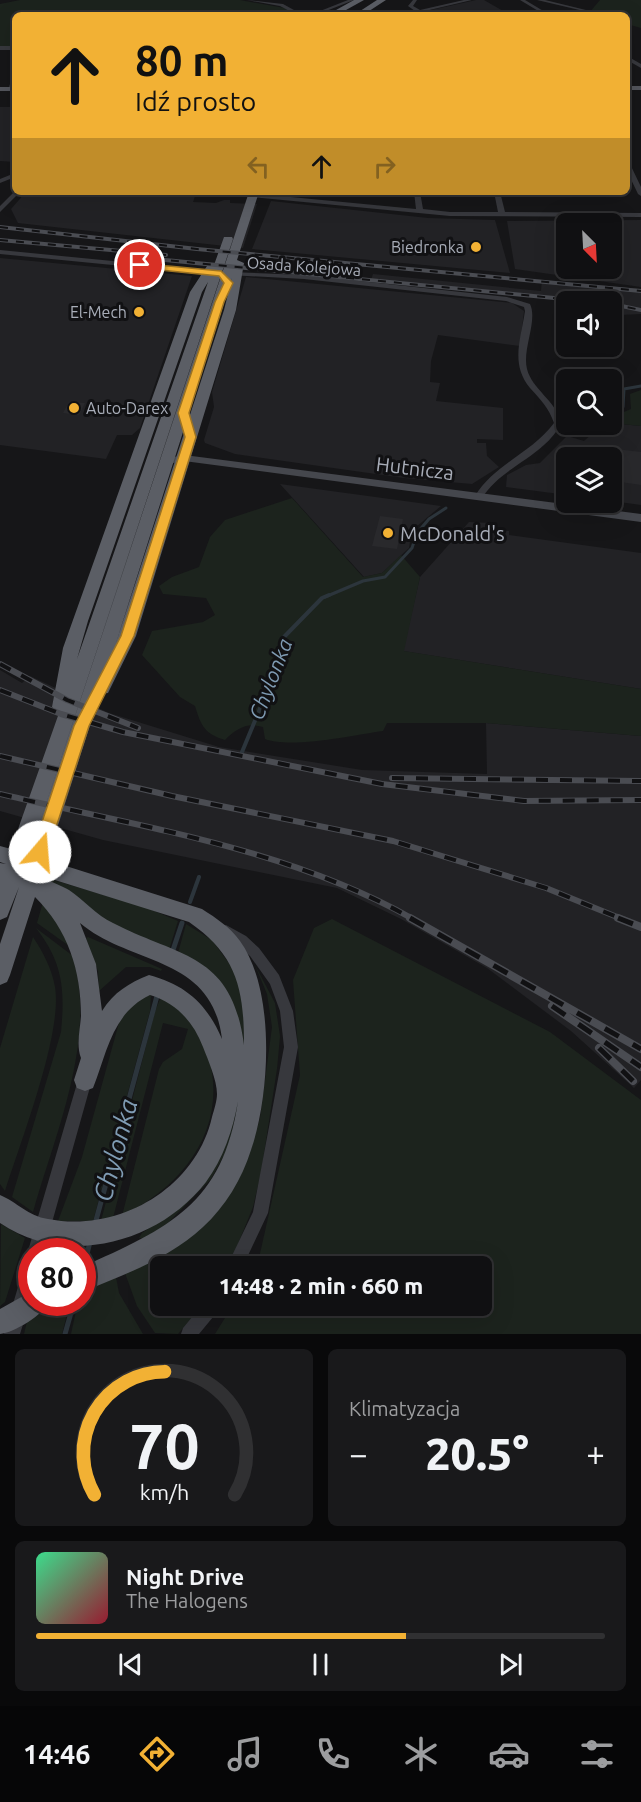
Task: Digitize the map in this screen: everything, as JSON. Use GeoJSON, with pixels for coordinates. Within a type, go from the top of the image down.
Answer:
{"type":"FeatureCollection","features":[{"type":"Feature","properties":{"kind":"highway"},"geometry":{"type":"LineString","coordinates":[[337,12],[360,0]]}},
{"type":"Feature","properties":{"kind":"highway"},"geometry":{"type":"LineString","coordinates":[[347,12],[367,0]]}},
{"type":"Feature","properties":{"kind":"highway"},"geometry":{"type":"LineString","coordinates":[[355,12],[376,0]]}},
{"type":"Feature","properties":{"kind":"highway"},"geometry":{"type":"LineString","coordinates":[[363,12],[382,0]]}},
{"type":"Feature","properties":{"kind":"highway"},"geometry":{"type":"LineString","coordinates":[[0,975],[82,726],[233,240],[242,195]]}},
{"type":"Feature","properties":{"kind":"highway"},"geometry":{"type":"LineString","coordinates":[[0,911],[233,240],[253,195]]}},
{"type":"Feature","properties":{"kind":"highway"},"geometry":{"type":"LineString","coordinates":[[52,757],[71,648],[121,503],[196,292],[233,240]]}},
{"type":"Feature","properties":{"kind":"highway"},"geometry":{"type":"LineString","coordinates":[[82,726],[128,636],[169,507],[236,288],[233,240]]}},
{"type":"Feature","properties":{"kind":"highway"},"geometry":{"type":"LineString","coordinates":[[0,854],[164,905],[203,920],[232,948],[246,975],[252,994],[257,1036],[254,1075],[244,1135],[236,1160],[206,1207],[174,1234],[96,1273]]}},
{"type":"Feature","properties":{"kind":"highway"},"geometry":{"type":"LineString","coordinates":[[0,872],[64,898],[103,928],[187,964],[204,977],[218,995],[232,1031],[233,1075],[220,1131],[203,1165],[174,1198],[152,1215],[100,1234],[68,1235],[27,1226],[0,1207]]}},
{"type":"Feature","properties":{"kind":"highway"},"geometry":{"type":"LineString","coordinates":[[30,883],[45,894],[60,910],[83,956],[91,998],[92,1035],[85,1080]]}},
{"type":"Feature","properties":{"kind":"highway"},"geometry":{"type":"LineString","coordinates":[[85,1080],[98,1041],[112,1011],[125,997],[149,985],[174,992],[196,1012],[205,1026],[219,1059],[228,1094]]}},
{"type":"Feature","properties":{"kind":"highway"},"geometry":{"type":"LineString","coordinates":[[0,1323],[18,1312]]}},
{"type":"Feature","properties":{"kind":"main road","name":"Hutnicza"},"geometry":{"type":"LineString","coordinates":[[139,453],[160,460],[184,458],[641,518]]}},
{"type":"Feature","properties":{"kind":"street"},"geometry":{"type":"LineString","coordinates":[[249,0],[281,5],[295,12]]}},
{"type":"Feature","properties":{"kind":"street"},"geometry":{"type":"LineString","coordinates":[[320,12],[352,0]]}},
{"type":"Feature","properties":{"kind":"street"},"geometry":{"type":"LineString","coordinates":[[414,0],[410,6],[419,11]]}},
{"type":"Feature","properties":{"kind":"street"},"geometry":{"type":"LineString","coordinates":[[414,12],[470,0]]}},
{"type":"Feature","properties":{"kind":"street"},"geometry":{"type":"LineString","coordinates":[[522,0],[543,12]]}},
{"type":"Feature","properties":{"kind":"street"},"geometry":{"type":"LineString","coordinates":[[539,0],[588,11]]}},
{"type":"Feature","properties":{"kind":"street"},"geometry":{"type":"LineString","coordinates":[[630,170],[641,194]]}},
{"type":"Feature","properties":{"kind":"street"},"geometry":{"type":"LineString","coordinates":[[0,210],[14,195]]}},
{"type":"Feature","properties":{"kind":"street"},"geometry":{"type":"LineString","coordinates":[[249,195],[420,212],[502,215],[641,215]]}},
{"type":"Feature","properties":{"kind":"street"},"geometry":{"type":"LineString","coordinates":[[417,195],[420,212]]}},
{"type":"Feature","properties":{"kind":"street"},"geometry":{"type":"LineString","coordinates":[[498,195],[502,215]]}},
{"type":"Feature","properties":{"kind":"street","name":"Osada Kolejowa"},"geometry":{"type":"LineString","coordinates":[[0,252],[221,274],[304,278],[521,302],[529,311],[523,366],[526,376],[554,411],[558,423],[542,445],[492,479],[479,496]]}},
{"type":"Feature","properties":{"kind":"street"},"geometry":{"type":"LineString","coordinates":[[146,434],[169,412],[207,302],[208,281],[221,274],[229,283],[219,302],[183,413],[190,437]]}},
{"type":"Feature","properties":{"kind":"street"},"geometry":{"type":"LineString","coordinates":[[203,920],[240,938],[263,960],[273,973],[290,1021],[288,1069],[262,1203],[239,1256]]}},
{"type":"Feature","properties":{"kind":"street"},"geometry":{"type":"LineString","coordinates":[[40,1238],[85,1080]]}},
{"type":"Feature","properties":{"kind":"street"},"geometry":{"type":"LineString","coordinates":[[12,1334],[18,1314]]}},
{"type":"Feature","properties":{"kind":"street"},"geometry":{"type":"LineString","coordinates":[[189,1334],[203,1316]]}},
{"type":"Feature","properties":{"kind":"shaded area"},"geometry":{"type":"Polygon","coordinates":[[[20,0],[240,0],[290,9],[290,12],[12,12],[12,46],[0,46],[0,4],[20,0]]]}},
{"type":"Feature","properties":{"kind":"shaded area"},"geometry":{"type":"Polygon","coordinates":[[[484,0],[505,12],[422,12],[484,0]]]}},
{"type":"Feature","properties":{"kind":"shaded area"},"geometry":{"type":"Polygon","coordinates":[[[600,0],[641,0],[641,28],[630,25],[630,12],[590,12],[600,0]]]}},
{"type":"Feature","properties":{"kind":"shaded area"},"geometry":{"type":"Polygon","coordinates":[[[0,107],[12,107],[12,162],[0,161],[0,107]]]}},
{"type":"Feature","properties":{"kind":"shaded area"},"geometry":{"type":"Polygon","coordinates":[[[23,195],[186,195],[195,196],[193,202],[216,203],[230,200],[230,203],[257,204],[243,248],[18,223],[11,209],[23,195]]]}},
{"type":"Feature","properties":{"kind":"shaded area"},"geometry":{"type":"Polygon","coordinates":[[[271,201],[428,218],[495,220],[510,273],[252,249],[271,201]]]}},
{"type":"Feature","properties":{"kind":"shaded area"},"geometry":{"type":"Polygon","coordinates":[[[622,220],[641,220],[641,287],[585,279],[622,279],[622,220]]]}},
{"type":"Feature","properties":{"kind":"shaded area"},"geometry":{"type":"Polygon","coordinates":[[[507,221],[556,221],[556,275],[515,269],[507,221]]]}},
{"type":"Feature","properties":{"kind":"shaded area"},"geometry":{"type":"Polygon","coordinates":[[[0,258],[192,276],[140,428],[132,435],[117,435],[106,459],[0,445],[0,258]]]}},
{"type":"Feature","properties":{"kind":"shaded area"},"geometry":{"type":"Polygon","coordinates":[[[373,274],[541,291],[542,280],[641,289],[641,314],[622,315],[622,291],[556,291],[556,299],[371,280],[373,274]]]}},
{"type":"Feature","properties":{"kind":"shaded area"},"geometry":{"type":"Polygon","coordinates":[[[246,277],[512,303],[524,311],[520,346],[438,335],[431,361],[430,382],[440,383],[436,401],[503,408],[503,440],[477,439],[477,443],[486,443],[487,456],[499,467],[472,484],[404,478],[235,454],[205,443],[214,407],[212,392],[246,277]]]}},
{"type":"Feature","properties":{"kind":"shaded area"},"geometry":{"type":"Polygon","coordinates":[[[641,390],[641,426],[622,424],[622,413],[631,409],[630,394],[641,390]]]}},
{"type":"Feature","properties":{"kind":"shaded area"},"geometry":{"type":"Polygon","coordinates":[[[622,424],[641,426],[641,505],[622,502],[622,447],[556,447],[567,436],[584,441],[591,435],[622,435],[622,424]]]}},
{"type":"Feature","properties":{"kind":"shaded area"},"geometry":{"type":"Polygon","coordinates":[[[556,447],[556,494],[506,487],[507,475],[526,465],[540,463],[556,447]]]}},
{"type":"Feature","properties":{"kind":"shaded area"},"geometry":{"type":"Polygon","coordinates":[[[280,484],[441,506],[416,527],[411,535],[409,548],[382,573],[364,577],[280,484]]]}},
{"type":"Feature","properties":{"kind":"shaded area"},"geometry":{"type":"Polygon","coordinates":[[[292,498],[363,577],[382,573],[401,555],[420,577],[404,651],[641,689],[641,736],[486,723],[387,723],[383,731],[290,743],[265,739],[263,727],[252,725],[233,733],[225,740],[208,732],[199,719],[195,706],[180,697],[142,655],[152,631],[203,622],[215,615],[206,598],[163,594],[159,586],[172,577],[199,567],[210,537],[225,520],[292,498]]]}},
{"type":"Feature","properties":{"kind":"shaded area"},"geometry":{"type":"Polygon","coordinates":[[[469,522],[491,523],[496,525],[496,530],[509,531],[509,535],[641,553],[641,689],[403,651],[420,577],[469,522]]]}},
{"type":"Feature","properties":{"kind":"shaded area"},"geometry":{"type":"Polygon","coordinates":[[[0,670],[22,683],[30,676],[109,713],[219,747],[362,770],[487,774],[486,723],[641,736],[641,1080],[634,1088],[571,1031],[487,968],[401,919],[337,888],[103,840],[0,811],[0,670]]]}},
{"type":"Feature","properties":{"kind":"shaded area"},"geometry":{"type":"Polygon","coordinates":[[[50,879],[145,907],[178,921],[169,950],[110,928],[48,884],[50,879]]]}},
{"type":"Feature","properties":{"kind":"shaded area"},"geometry":{"type":"Polygon","coordinates":[[[43,902],[76,951],[37,923],[43,902]]]}},
{"type":"Feature","properties":{"kind":"shaded area"},"geometry":{"type":"Polygon","coordinates":[[[332,919],[550,1032],[641,1100],[641,1334],[215,1334],[226,1316],[492,1316],[492,1256],[259,1256],[300,1075],[293,980],[314,928],[332,919]]]}},
{"type":"Feature","properties":{"kind":"shaded area"},"geometry":{"type":"Polygon","coordinates":[[[186,924],[212,940],[239,977],[249,1050],[229,1146],[211,1179],[167,1224],[145,1238],[139,1238],[142,1233],[176,1210],[198,1189],[242,1043],[178,953],[186,924]]]}},
{"type":"Feature","properties":{"kind":"shaded area"},"geometry":{"type":"Polygon","coordinates":[[[36,928],[73,956],[79,988],[80,1020],[71,1085],[33,1212],[12,1197],[61,1032],[63,1003],[57,965],[36,928]]]}},
{"type":"Feature","properties":{"kind":"shaded area"},"geometry":{"type":"Polygon","coordinates":[[[33,937],[52,974],[56,1007],[53,1032],[39,1088],[5,1191],[0,1184],[0,1048],[33,937]]]}},
{"type":"Feature","properties":{"kind":"shaded area"},"geometry":{"type":"Polygon","coordinates":[[[86,938],[162,969],[161,971],[150,967],[126,967],[99,991],[98,971],[86,938]]]}},
{"type":"Feature","properties":{"kind":"shaded area"},"geometry":{"type":"Polygon","coordinates":[[[255,965],[275,1003],[280,1036],[261,1173],[253,1207],[233,1256],[150,1256],[150,1316],[194,1316],[178,1334],[155,1333],[137,1306],[125,1273],[251,1149],[260,1118],[272,1027],[267,994],[255,965]]]}},
{"type":"Feature","properties":{"kind":"shaded area"},"geometry":{"type":"Polygon","coordinates":[[[151,995],[150,1011],[93,1221],[58,1221],[82,1157],[120,1019],[133,998],[151,995]]]}},
{"type":"Feature","properties":{"kind":"shaded area"},"geometry":{"type":"Polygon","coordinates":[[[161,997],[170,1000],[182,1010],[196,1026],[205,1043],[213,1084],[212,1108],[206,1131],[196,1152],[181,1172],[144,1204],[122,1216],[159,1069],[163,1062],[182,1049],[188,1029],[163,1023],[113,1218],[101,1221],[155,1011],[161,997]]]}},
{"type":"Feature","properties":{"kind":"shaded area"},"geometry":{"type":"Polygon","coordinates":[[[1,1224],[25,1238],[18,1238],[18,1260],[5,1302],[0,1306],[1,1224]]]}},
{"type":"Feature","properties":{"kind":"shaded area"},"geometry":{"type":"Polygon","coordinates":[[[116,1277],[119,1293],[143,1334],[71,1334],[75,1316],[96,1316],[96,1285],[116,1277]]]}},
{"type":"Feature","properties":{"kind":"shaded area"},"geometry":{"type":"Polygon","coordinates":[[[66,1316],[62,1334],[24,1334],[28,1317],[66,1316]]]}},
{"type":"Feature","properties":{"kind":"building","name":"Auto-Darex"},"geometry":{"type":"Polygon","coordinates":[[[69,402],[85,403],[79,415],[63,413],[69,402]]]}},
{"type":"Feature","properties":{"kind":"building"},"geometry":{"type":"Polygon","coordinates":[[[622,450],[641,452],[641,485],[622,482],[622,450]]]}},
{"type":"Feature","properties":{"kind":"building","name":"McDonald's"},"geometry":{"type":"Polygon","coordinates":[[[380,516],[403,519],[397,549],[372,546],[380,516]]]}},
{"type":"Feature","properties":{"kind":"waterway","name":"Chylonka"},"geometry":{"type":"LineString","coordinates":[[622,407],[624,389],[641,386]]}},
{"type":"Feature","properties":{"kind":"waterway","name":"Chylonka"},"geometry":{"type":"LineString","coordinates":[[325,597],[363,581],[385,577],[412,548],[417,533],[429,519],[446,508]]}},
{"type":"Feature","properties":{"kind":"waterway","name":"Chylonka"},"geometry":{"type":"LineString","coordinates":[[242,752],[266,694],[283,638],[322,598],[329,595]]}},
{"type":"Feature","properties":{"kind":"waterway","name":"Chylonka"},"geometry":{"type":"LineString","coordinates":[[190,902],[199,877]]}},
{"type":"Feature","properties":{"kind":"waterway","name":"Chylonka"},"geometry":{"type":"LineString","coordinates":[[173,950],[182,923]]}},
{"type":"Feature","properties":{"kind":"waterway","name":"Chylonka"},"geometry":{"type":"LineString","coordinates":[[95,1224],[157,996]]}},
{"type":"Feature","properties":{"kind":"waterway","name":"Chylonka"},"geometry":{"type":"LineString","coordinates":[[65,1334],[70,1316]]}},
{"type":"Feature","properties":{"kind":"railway"},"geometry":{"type":"LineString","coordinates":[[0,227],[197,249],[641,291]]}},
{"type":"Feature","properties":{"kind":"railway"},"geometry":{"type":"LineString","coordinates":[[0,240],[166,255]]}},
{"type":"Feature","properties":{"kind":"railway"},"geometry":{"type":"LineString","coordinates":[[155,259],[556,298]]}},
{"type":"Feature","properties":{"kind":"railway"},"geometry":{"type":"LineString","coordinates":[[622,306],[641,310]]}},
{"type":"Feature","properties":{"kind":"railway"},"geometry":{"type":"LineString","coordinates":[[0,664],[67,700],[138,728]]}},
{"type":"Feature","properties":{"kind":"railway"},"geometry":{"type":"LineString","coordinates":[[0,690],[61,714],[123,732],[382,784],[524,801],[641,800]]}},
{"type":"Feature","properties":{"kind":"railway"},"geometry":{"type":"LineString","coordinates":[[0,756],[172,796],[393,841],[546,888],[622,919]]}},
{"type":"Feature","properties":{"kind":"railway"},"geometry":{"type":"LineString","coordinates":[[392,778],[641,781]]}},
{"type":"Feature","properties":{"kind":"railway"},"geometry":{"type":"LineString","coordinates":[[0,794],[159,829],[264,857],[315,874],[413,919]]}},
{"type":"Feature","properties":{"kind":"railway"},"geometry":{"type":"LineString","coordinates":[[410,918],[641,1049]]}},
{"type":"Feature","properties":{"kind":"railway"},"geometry":{"type":"LineString","coordinates":[[618,918],[641,927]]}},
{"type":"Feature","properties":{"kind":"railway"},"geometry":{"type":"LineString","coordinates":[[552,1006],[641,1067]]}},
{"type":"Feature","properties":{"kind":"railway"},"geometry":{"type":"LineString","coordinates":[[599,1048],[633,1081]]}},
{"type":"Feature","properties":{"kind":"place","name":"Biedronka"},"geometry":{"type":"Point","coordinates":[476,247]}},
{"type":"Feature","properties":{"kind":"place","name":"El-Mech"},"geometry":{"type":"Point","coordinates":[139,312]}},
{"type":"Feature","properties":{"kind":"place","name":"Auto-Darex"},"geometry":{"type":"Point","coordinates":[74,408]}},
{"type":"Feature","properties":{"kind":"place","name":"McDonald's"},"geometry":{"type":"Point","coordinates":[388,533]}},
{"type":"Feature","properties":{"kind":"route"},"geometry":{"type":"LineString","coordinates":[[40,852],[82,726],[128,636],[190,437],[183,413],[219,302],[229,283],[221,274],[140,265]]}}]}
